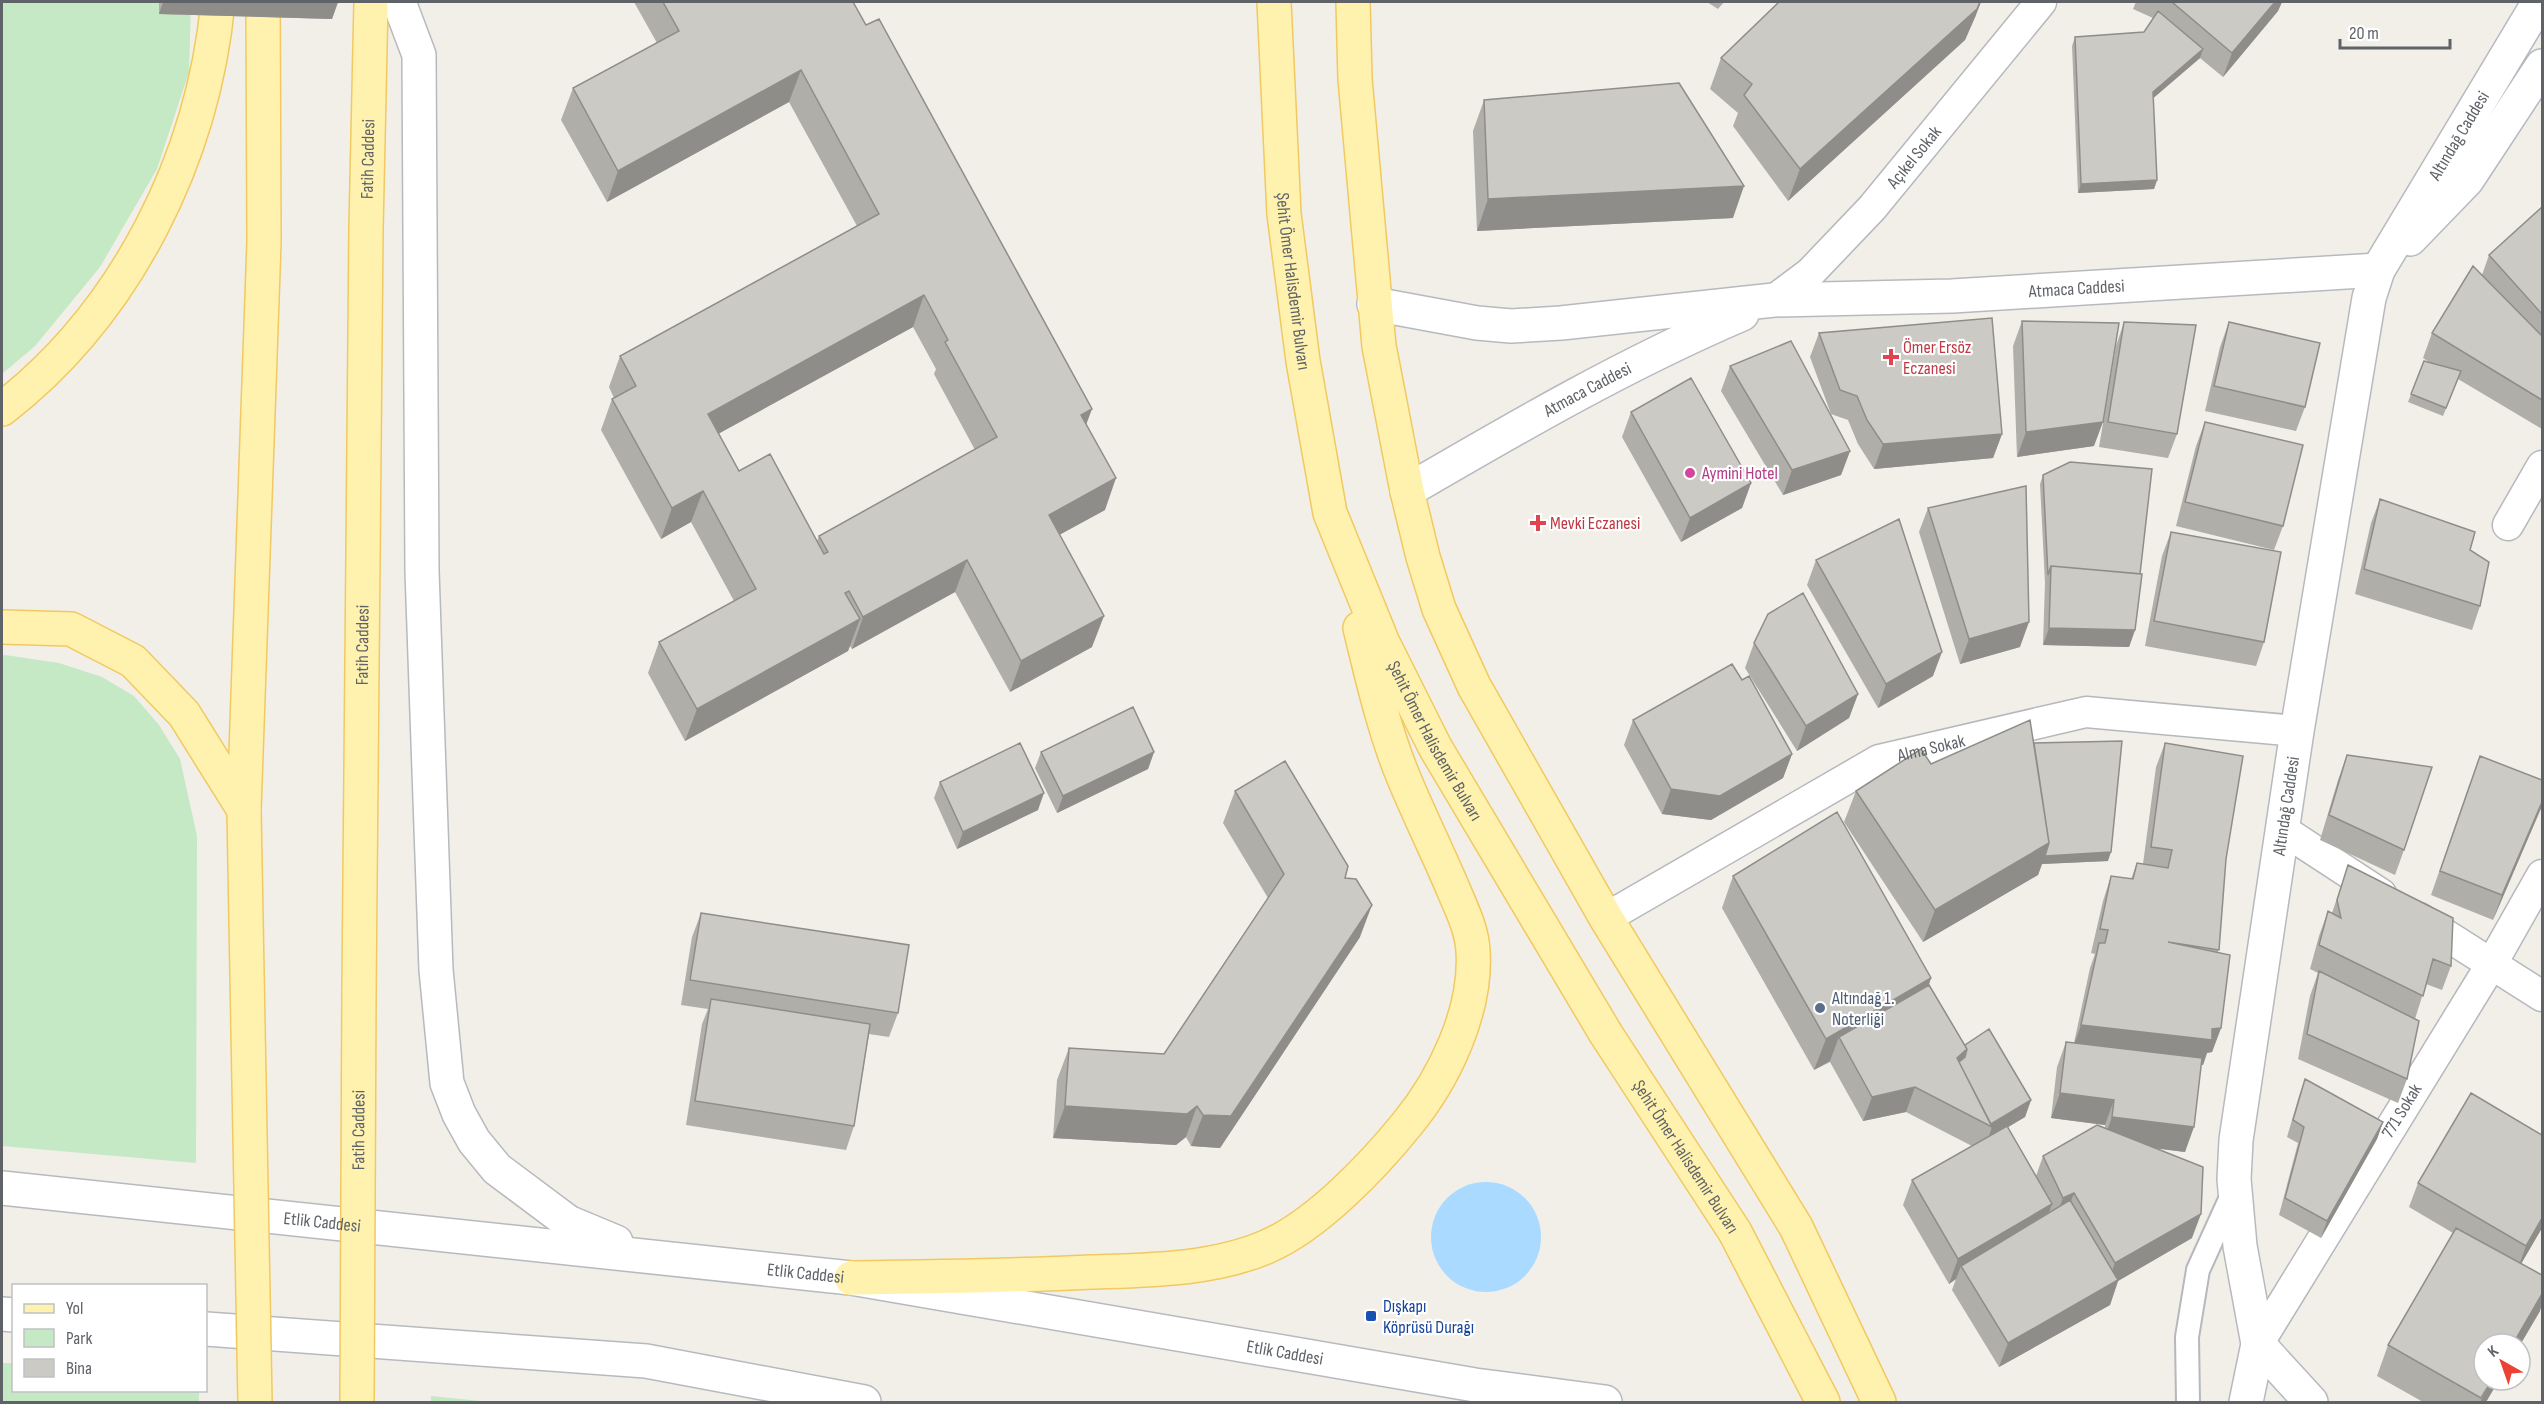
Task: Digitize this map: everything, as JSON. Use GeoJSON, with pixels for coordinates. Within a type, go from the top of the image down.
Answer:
{"type":"FeatureCollection","features":[{"type":"Feature","properties":{"kind":"main road"},"geometry":{"type":"LineString","coordinates":[[2,409],[54,363],[88,326],[122,277],[166,199],[198,114],[214,40],[218,2]]}},
{"type":"Feature","properties":{"kind":"main road"},"geometry":{"type":"LineString","coordinates":[[255,1402],[244,810],[264,242],[263,2]]}},
{"type":"Feature","properties":{"kind":"main road","name":"Fatih Caddesi"},"geometry":{"type":"LineString","coordinates":[[357,1402],[365,252],[371,2]]}},
{"type":"Feature","properties":{"kind":"main road"},"geometry":{"type":"LineString","coordinates":[[399,2],[419,55],[423,583],[436,970],[447,1083],[459,1114],[474,1141],[497,1169],[568,1222],[648,1255]]}},
{"type":"Feature","properties":{"kind":"main road","name":"Şehit Ömer Halisdemir Bulvarı"},"geometry":{"type":"LineString","coordinates":[[1274,2],[1284,213],[1303,361],[1330,513],[1383,643],[1435,747],[1606,1034],[1735,1233],[1823,1402]]}},
{"type":"Feature","properties":{"kind":"main road"},"geometry":{"type":"LineString","coordinates":[[1353,2],[1355,79],[1374,304],[1407,491],[1423,557],[1439,609],[1474,686],[1606,918],[1660,1010],[1796,1227],[1879,1402]]}},
{"type":"Feature","properties":{"kind":"main road","name":"Altındağ Caddesi"},"geometry":{"type":"LineString","coordinates":[[2246,1402],[2258,1344],[2240,1246],[2235,1189],[2240,1105],[2283,830],[2296,731],[2362,338],[2378,270],[2539,2]]}},
{"type":"Feature","properties":{"kind":"main road","name":"Altındağ Caddesi"},"geometry":{"type":"LineString","coordinates":[[2378,270],[2443,207],[2467,180],[2542,66]]}},
{"type":"Feature","properties":{"kind":"main road","name":"Atmaca Caddesi"},"geometry":{"type":"LineString","coordinates":[[1374,304],[1478,323],[1511,326],[1561,323],[1774,300],[1964,295],[2378,270]]}},
{"type":"Feature","properties":{"kind":"main road","name":"Atmaca Caddesi"},"geometry":{"type":"LineString","coordinates":[[1407,491],[1588,387],[1675,342],[1774,300]]}},
{"type":"Feature","properties":{"kind":"main road"},"geometry":{"type":"LineString","coordinates":[[851,1278],[1000,1276],[1178,1269],[1265,1248],[1294,1232],[1330,1205],[1395,1138],[1423,1105],[1448,1056],[1462,1021],[1472,982],[1473,949],[1466,918],[1402,773],[1370,667],[1330,513]]}},
{"type":"Feature","properties":{"kind":"main road"},"geometry":{"type":"LineString","coordinates":[[2,627],[71,629],[133,661],[184,714],[244,810]]}},
{"type":"Feature","properties":{"kind":"main road","name":"Etlik Caddesi"},"geometry":{"type":"LineString","coordinates":[[2,1188],[851,1278],[1475,1385],[1605,1402]]}},
{"type":"Feature","properties":{"kind":"main road"},"geometry":{"type":"LineString","coordinates":[[207,1329],[646,1361],[864,1402]]}},
{"type":"Feature","properties":{"kind":"main road"},"geometry":{"type":"LineString","coordinates":[[2258,1344],[2311,1402]]}},
{"type":"Feature","properties":{"kind":"street","name":"Açıkel Sokak"},"geometry":{"type":"LineString","coordinates":[[1774,300],[1810,273],[1872,208],[2041,2]]}},
{"type":"Feature","properties":{"kind":"street"},"geometry":{"type":"LineString","coordinates":[[2508,525],[2542,466]]}},
{"type":"Feature","properties":{"kind":"street","name":"Alma Sokak"},"geometry":{"type":"LineString","coordinates":[[1606,918],[1879,760],[2086,712],[2296,731]]}},
{"type":"Feature","properties":{"kind":"street"},"geometry":{"type":"LineString","coordinates":[[2283,830],[2542,996]]}},
{"type":"Feature","properties":{"kind":"street","name":"771 Sokak"},"geometry":{"type":"LineString","coordinates":[[2258,1344],[2491,965],[2542,875]]}},
{"type":"Feature","properties":{"kind":"street"},"geometry":{"type":"LineString","coordinates":[[2188,1402],[2187,1337],[2198,1270],[2235,1189]]}},
{"type":"Feature","properties":{"kind":"green space"},"geometry":{"type":"Polygon","coordinates":[[[2,2],[191,2],[189,72],[157,169],[100,267],[35,346],[2,374],[2,2]]]}},
{"type":"Feature","properties":{"kind":"green space"},"geometry":{"type":"Polygon","coordinates":[[[2,656],[59,663],[102,677],[134,696],[159,725],[180,759],[197,836],[196,1163],[2,1146],[2,656]]]}},
{"type":"Feature","properties":{"kind":"green space"},"geometry":{"type":"Polygon","coordinates":[[[2,1363],[12,1363],[12,1392],[199,1392],[199,1402],[2,1402],[2,1363]]]}},
{"type":"Feature","properties":{"kind":"green space"},"geometry":{"type":"Polygon","coordinates":[[[431,1396],[490,1402],[431,1402],[431,1396]]]}},
{"type":"Feature","properties":{"kind":"water"},"geometry":{"type":"Polygon","coordinates":[[[1486,1182],[1507,1186],[1525,1198],[1537,1216],[1541,1237],[1537,1258],[1525,1276],[1507,1288],[1486,1292],[1465,1288],[1447,1276],[1435,1258],[1431,1237],[1435,1216],[1447,1198],[1465,1186],[1486,1182]]]}},
{"type":"Feature","properties":{"kind":"building"},"geometry":{"type":"Polygon","coordinates":[[[663,2],[853,2],[866,25],[879,19],[1092,409],[1081,415],[1116,478],[1049,515],[1104,616],[1021,661],[967,560],[863,617],[849,591],[845,593],[860,619],[697,709],[659,642],[756,589],[703,491],[672,508],[612,399],[636,386],[620,356],[879,214],[801,70],[618,171],[573,88],[679,31],[663,2]],[[924,295],[708,414],[739,471],[770,454],[824,554],[828,552],[819,536],[997,437],[945,342],[948,340],[924,295]]]}},
{"type":"Feature","properties":{"kind":"building"},"geometry":{"type":"Polygon","coordinates":[[[1779,2],[1980,2],[1977,9],[1800,169],[1744,95],[1752,84],[1721,58],[1779,2]]]}},
{"type":"Feature","properties":{"kind":"building"},"geometry":{"type":"Polygon","coordinates":[[[2172,2],[2275,2],[2232,53],[2172,2]]]}},
{"type":"Feature","properties":{"kind":"building"},"geometry":{"type":"Polygon","coordinates":[[[2158,11],[2203,49],[2153,92],[2157,180],[2081,184],[2075,37],[2144,32],[2158,11]]]}},
{"type":"Feature","properties":{"kind":"building"},"geometry":{"type":"Polygon","coordinates":[[[1679,83],[1744,186],[1488,199],[1484,100],[1679,83]]]}},
{"type":"Feature","properties":{"kind":"building"},"geometry":{"type":"Polygon","coordinates":[[[2542,207],[2542,314],[2489,255],[2542,207]]]}},
{"type":"Feature","properties":{"kind":"building"},"geometry":{"type":"Polygon","coordinates":[[[2473,266],[2542,336],[2542,400],[2432,333],[2473,266]]]}},
{"type":"Feature","properties":{"kind":"building"},"geometry":{"type":"Polygon","coordinates":[[[1992,318],[2002,434],[1883,444],[1867,420],[1857,396],[1840,390],[1819,333],[1992,318]]]}},
{"type":"Feature","properties":{"kind":"building"},"geometry":{"type":"Polygon","coordinates":[[[2022,321],[2119,323],[2103,422],[2026,432],[2022,321]]]}},
{"type":"Feature","properties":{"kind":"building"},"geometry":{"type":"Polygon","coordinates":[[[2124,322],[2196,325],[2177,434],[2108,422],[2124,322]]]}},
{"type":"Feature","properties":{"kind":"building"},"geometry":{"type":"Polygon","coordinates":[[[2229,322],[2320,343],[2305,407],[2214,386],[2229,322]]]}},
{"type":"Feature","properties":{"kind":"building"},"geometry":{"type":"Polygon","coordinates":[[[1791,341],[1850,451],[1792,470],[1730,366],[1791,341]]]}},
{"type":"Feature","properties":{"kind":"building"},"geometry":{"type":"Polygon","coordinates":[[[2424,361],[2461,371],[2446,408],[2411,394],[2424,361]]]}},
{"type":"Feature","properties":{"kind":"building"},"geometry":{"type":"Polygon","coordinates":[[[1691,378],[1751,483],[1690,518],[1631,412],[1691,378]]]}},
{"type":"Feature","properties":{"kind":"building"},"geometry":{"type":"Polygon","coordinates":[[[2205,422],[2303,445],[2283,526],[2185,502],[2205,422]]]}},
{"type":"Feature","properties":{"kind":"building"},"geometry":{"type":"Polygon","coordinates":[[[2070,462],[2152,469],[2140,574],[2051,566],[2048,575],[2043,475],[2070,462]]]}},
{"type":"Feature","properties":{"kind":"building"},"geometry":{"type":"Polygon","coordinates":[[[2026,486],[2029,622],[1969,639],[1928,508],[2026,486]]]}},
{"type":"Feature","properties":{"kind":"building"},"geometry":{"type":"Polygon","coordinates":[[[2380,499],[2475,532],[2470,550],[2489,562],[2480,606],[2364,569],[2380,499]]]}},
{"type":"Feature","properties":{"kind":"building"},"geometry":{"type":"Polygon","coordinates":[[[1899,519],[1942,652],[1886,684],[1816,560],[1899,519]]]}},
{"type":"Feature","properties":{"kind":"building"},"geometry":{"type":"Polygon","coordinates":[[[2171,532],[2281,552],[2264,642],[2154,621],[2171,532]]]}},
{"type":"Feature","properties":{"kind":"building"},"geometry":{"type":"Polygon","coordinates":[[[2051,566],[2142,574],[2135,630],[2049,628],[2051,566]]]}},
{"type":"Feature","properties":{"kind":"building"},"geometry":{"type":"Polygon","coordinates":[[[1803,593],[1858,694],[1806,726],[1754,643],[1768,614],[1803,593]]]}},
{"type":"Feature","properties":{"kind":"building"},"geometry":{"type":"Polygon","coordinates":[[[1732,664],[1742,680],[1749,676],[1792,754],[1720,796],[1671,789],[1633,720],[1732,664]]]}},
{"type":"Feature","properties":{"kind":"building"},"geometry":{"type":"Polygon","coordinates":[[[1133,707],[1154,752],[1063,796],[1041,752],[1133,707]]]}},
{"type":"Feature","properties":{"kind":"building"},"geometry":{"type":"Polygon","coordinates":[[[2030,720],[2049,843],[1935,910],[1856,791],[1921,749],[1931,764],[2030,720]]]}},
{"type":"Feature","properties":{"kind":"building"},"geometry":{"type":"Polygon","coordinates":[[[2122,741],[2111,852],[2045,856],[2049,843],[2034,743],[2122,741]]]}},
{"type":"Feature","properties":{"kind":"building"},"geometry":{"type":"Polygon","coordinates":[[[1020,743],[1044,793],[963,832],[940,782],[1020,743]]]}},
{"type":"Feature","properties":{"kind":"building"},"geometry":{"type":"Polygon","coordinates":[[[2165,743],[2243,756],[2226,859],[2219,950],[2168,942],[2230,955],[2221,1028],[2212,1029],[2212,1040],[2081,1025],[2099,943],[2105,943],[2108,930],[2100,929],[2111,876],[2133,879],[2137,863],[2168,868],[2172,850],[2151,847],[2165,743]]]}},
{"type":"Feature","properties":{"kind":"building"},"geometry":{"type":"Polygon","coordinates":[[[2347,755],[2432,767],[2404,850],[2329,815],[2347,755]]]}},
{"type":"Feature","properties":{"kind":"building"},"geometry":{"type":"Polygon","coordinates":[[[2480,756],[2542,780],[2542,802],[2502,895],[2440,871],[2480,756]]]}},
{"type":"Feature","properties":{"kind":"building"},"geometry":{"type":"Polygon","coordinates":[[[1285,761],[1348,866],[1345,878],[1356,879],[1372,905],[1231,1116],[1203,1115],[1197,1106],[1187,1114],[1065,1106],[1069,1048],[1164,1054],[1284,874],[1235,791],[1285,761]]]}},
{"type":"Feature","properties":{"kind":"building"},"geometry":{"type":"Polygon","coordinates":[[[1837,812],[1931,978],[1826,1039],[1733,876],[1837,812]]]}},
{"type":"Feature","properties":{"kind":"building"},"geometry":{"type":"Polygon","coordinates":[[[2348,865],[2453,918],[2451,966],[2433,959],[2423,996],[2319,945],[2328,911],[2341,918],[2337,900],[2348,865]]]}},
{"type":"Feature","properties":{"kind":"building"},"geometry":{"type":"Polygon","coordinates":[[[701,913],[909,945],[898,1013],[690,980],[701,913]]]}},
{"type":"Feature","properties":{"kind":"building"},"geometry":{"type":"Polygon","coordinates":[[[2319,971],[2419,1021],[2407,1079],[2307,1034],[2319,971]]]}},
{"type":"Feature","properties":{"kind":"building"},"geometry":{"type":"Polygon","coordinates":[[[1929,985],[1967,1049],[1957,1058],[1992,1127],[1915,1087],[1872,1097],[1839,1037],[1929,985]]]}},
{"type":"Feature","properties":{"kind":"building"},"geometry":{"type":"Polygon","coordinates":[[[711,999],[870,1024],[854,1126],[695,1101],[711,999]]]}},
{"type":"Feature","properties":{"kind":"building"},"geometry":{"type":"Polygon","coordinates":[[[1989,1029],[2031,1100],[1991,1124],[1959,1062],[1965,1057],[1967,1049],[1965,1045],[1989,1029]]]}},
{"type":"Feature","properties":{"kind":"building"},"geometry":{"type":"Polygon","coordinates":[[[2066,1042],[2202,1058],[2194,1127],[2112,1117],[2114,1100],[2060,1093],[2066,1042]]]}},
{"type":"Feature","properties":{"kind":"building"},"geometry":{"type":"Polygon","coordinates":[[[2305,1079],[2383,1122],[2327,1221],[2285,1198],[2304,1127],[2293,1120],[2305,1079]]]}},
{"type":"Feature","properties":{"kind":"building"},"geometry":{"type":"Polygon","coordinates":[[[2471,1093],[2542,1135],[2542,1218],[2526,1246],[2418,1183],[2471,1093]]]}},
{"type":"Feature","properties":{"kind":"building"},"geometry":{"type":"Polygon","coordinates":[[[2097,1125],[2203,1167],[2201,1214],[2115,1263],[2074,1193],[2063,1198],[2043,1156],[2097,1125]]]}},
{"type":"Feature","properties":{"kind":"building"},"geometry":{"type":"Polygon","coordinates":[[[2007,1126],[2052,1204],[1958,1259],[1912,1180],[2007,1126]]]}},
{"type":"Feature","properties":{"kind":"building"},"geometry":{"type":"Polygon","coordinates":[[[2070,1200],[2118,1280],[2008,1343],[1961,1266],[2070,1200]]]}},
{"type":"Feature","properties":{"kind":"building"},"geometry":{"type":"Polygon","coordinates":[[[2456,1228],[2542,1275],[2542,1294],[2520,1332],[2472,1332],[2472,1392],[2485,1392],[2481,1398],[2388,1345],[2456,1228]]]}},
{"type":"Feature","properties":{"kind":"place","name":"Ömer Ersöz Eczanesi"},"geometry":{"type":"Point","coordinates":[1891,357]}},
{"type":"Feature","properties":{"kind":"place","name":"Aymini Hotel"},"geometry":{"type":"Point","coordinates":[1690,473]}},
{"type":"Feature","properties":{"kind":"place","name":"Mevki Eczanesi"},"geometry":{"type":"Point","coordinates":[1538,523]}},
{"type":"Feature","properties":{"kind":"place","name":"Altındağ 1. Noterliği"},"geometry":{"type":"Point","coordinates":[1820,1008]}},
{"type":"Feature","properties":{"kind":"place","name":"Dışkapı Köprüsü Durağı"},"geometry":{"type":"Point","coordinates":[1371,1316]}}]}
